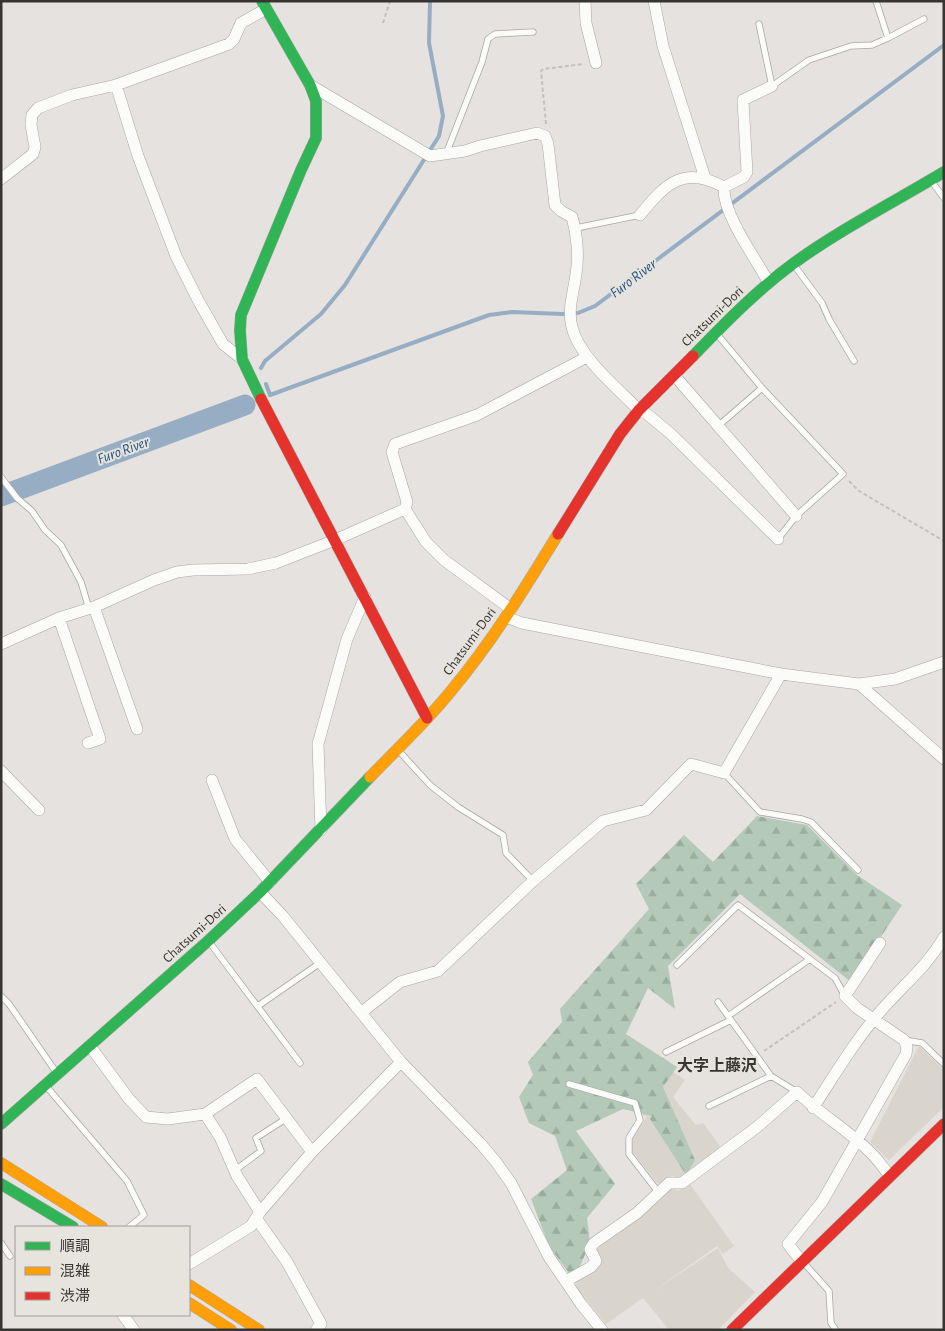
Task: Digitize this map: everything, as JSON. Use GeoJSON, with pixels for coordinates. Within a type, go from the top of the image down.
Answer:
{"type":"FeatureCollection","features":[{"type":"Feature","properties":{"kind":"main road"},"geometry":{"type":"LineString","coordinates":[[264,5],[310,85],[316,101],[316,138],[300,170],[241,315],[242,359],[252,382],[427,718]]}},
{"type":"Feature","properties":{"kind":"main road","name":"Chatsumi-Dori"},"geometry":{"type":"LineString","coordinates":[[1,1124],[208,941],[260,892],[427,718],[468,671],[508,613],[604,458],[639,410],[716,332],[769,283],[793,264],[944,172]]}},
{"type":"Feature","properties":{"kind":"main road"},"geometry":{"type":"LineString","coordinates":[[732,1330],[944,1124]]}},
{"type":"Feature","properties":{"kind":"main road"},"geometry":{"type":"LineString","coordinates":[[1,1163],[100,1226]]}},
{"type":"Feature","properties":{"kind":"main road"},"geometry":{"type":"LineString","coordinates":[[4,1188],[71,1226]]}},
{"type":"Feature","properties":{"kind":"main road"},"geometry":{"type":"LineString","coordinates":[[190,1286],[259,1330]]}},
{"type":"Feature","properties":{"kind":"main road"},"geometry":{"type":"LineString","coordinates":[[190,1304],[231,1330]]}},
{"type":"Feature","properties":{"kind":"street"},"geometry":{"type":"LineString","coordinates":[[584,1],[586,23],[596,63]]}},
{"type":"Feature","properties":{"kind":"street"},"geometry":{"type":"LineString","coordinates":[[654,1],[663,46],[705,178]]}},
{"type":"Feature","properties":{"kind":"street"},"geometry":{"type":"LineString","coordinates":[[1,179],[33,154],[35,147],[31,125],[32,115],[38,108],[72,96],[116,85],[229,44],[234,39],[241,23],[264,5]]}},
{"type":"Feature","properties":{"kind":"street"},"geometry":{"type":"LineString","coordinates":[[116,85],[138,156],[176,256],[223,344],[242,359]]}},
{"type":"Feature","properties":{"kind":"street"},"geometry":{"type":"LineString","coordinates":[[310,85],[427,154],[466,152],[480,146],[537,133],[545,136],[554,182],[555,205],[561,211],[572,216],[576,228],[577,271],[571,306],[572,327],[587,357],[639,410],[647,414],[671,434],[778,539]]}},
{"type":"Feature","properties":{"kind":"street"},"geometry":{"type":"LineString","coordinates":[[724,187],[744,177],[747,172],[743,100],[772,86]]}},
{"type":"Feature","properties":{"kind":"street"},"geometry":{"type":"LineString","coordinates":[[640,215],[661,191],[677,180],[691,176],[705,178],[724,187]]}},
{"type":"Feature","properties":{"kind":"street"},"geometry":{"type":"LineString","coordinates":[[724,187],[728,210],[769,283]]}},
{"type":"Feature","properties":{"kind":"street"},"geometry":{"type":"LineString","coordinates":[[587,357],[477,415],[395,444],[392,452],[407,502],[405,509],[426,542],[444,560],[522,623],[781,674],[859,684],[895,679],[944,662]]}},
{"type":"Feature","properties":{"kind":"street"},"geometry":{"type":"LineString","coordinates":[[674,375],[796,516]]}},
{"type":"Feature","properties":{"kind":"street"},"geometry":{"type":"LineString","coordinates":[[1,644],[59,618],[92,608],[154,580],[177,572],[248,569],[263,566],[335,540],[405,509]]}},
{"type":"Feature","properties":{"kind":"street"},"geometry":{"type":"LineString","coordinates":[[321,830],[318,744],[347,640],[365,597]]}},
{"type":"Feature","properties":{"kind":"street"},"geometry":{"type":"LineString","coordinates":[[92,608],[137,729]]}},
{"type":"Feature","properties":{"kind":"street"},"geometry":{"type":"LineString","coordinates":[[59,618],[100,739],[88,743]]}},
{"type":"Feature","properties":{"kind":"street"},"geometry":{"type":"LineString","coordinates":[[362,1012],[400,982],[438,971],[533,881],[603,821],[646,810],[691,764],[724,773],[781,674]]}},
{"type":"Feature","properties":{"kind":"street"},"geometry":{"type":"LineString","coordinates":[[859,684],[944,759]]}},
{"type":"Feature","properties":{"kind":"street"},"geometry":{"type":"LineString","coordinates":[[1,771],[39,810]]}},
{"type":"Feature","properties":{"kind":"street"},"geometry":{"type":"LineString","coordinates":[[212,780],[235,839],[270,882]]}},
{"type":"Feature","properties":{"kind":"street"},"geometry":{"type":"LineString","coordinates":[[260,892],[282,915],[401,1062],[481,1144],[496,1162],[511,1183],[549,1257],[581,1304],[602,1330]]}},
{"type":"Feature","properties":{"kind":"street"},"geometry":{"type":"LineString","coordinates":[[813,1108],[874,1019],[937,950],[944,937]]}},
{"type":"Feature","properties":{"kind":"street"},"geometry":{"type":"LineString","coordinates":[[802,1262],[788,1244],[822,1202],[906,1054],[907,1047],[904,1040],[857,1008],[844,996],[880,943]]}},
{"type":"Feature","properties":{"kind":"street"},"geometry":{"type":"LineString","coordinates":[[90,1046],[129,1099],[146,1117],[168,1119],[205,1114],[257,1079],[312,1152]]}},
{"type":"Feature","properties":{"kind":"street"},"geometry":{"type":"LineString","coordinates":[[190,1263],[251,1226],[258,1215],[312,1152],[401,1062]]}},
{"type":"Feature","properties":{"kind":"street"},"geometry":{"type":"LineString","coordinates":[[566,1281],[591,1267],[596,1261],[590,1249],[594,1243],[637,1213],[670,1183],[682,1183],[756,1127],[797,1092],[813,1108],[857,1140],[873,1155],[890,1176]]}},
{"type":"Feature","properties":{"kind":"street"},"geometry":{"type":"LineString","coordinates":[[205,1114],[220,1137],[234,1171],[258,1215],[287,1262],[321,1324],[316,1330]]}},
{"type":"Feature","properties":{"kind":"street"},"geometry":{"type":"LineString","coordinates":[[124,1316],[134,1330]]}},
{"type":"Feature","properties":{"kind":"lane"},"geometry":{"type":"LineString","coordinates":[[876,1],[888,38]]}},
{"type":"Feature","properties":{"kind":"lane"},"geometry":{"type":"LineString","coordinates":[[759,24],[772,86],[809,60],[851,46],[872,45],[924,19]]}},
{"type":"Feature","properties":{"kind":"lane"},"geometry":{"type":"LineString","coordinates":[[446,154],[482,62],[488,39],[495,34],[533,32]]}},
{"type":"Feature","properties":{"kind":"lane"},"geometry":{"type":"LineString","coordinates":[[931,180],[944,198]]}},
{"type":"Feature","properties":{"kind":"lane"},"geometry":{"type":"LineString","coordinates":[[576,228],[640,215]]}},
{"type":"Feature","properties":{"kind":"lane"},"geometry":{"type":"LineString","coordinates":[[793,264],[822,303],[854,361]]}},
{"type":"Feature","properties":{"kind":"lane"},"geometry":{"type":"LineString","coordinates":[[716,332],[762,388],[843,474],[796,516],[778,539]]}},
{"type":"Feature","properties":{"kind":"lane"},"geometry":{"type":"LineString","coordinates":[[718,426],[762,388]]}},
{"type":"Feature","properties":{"kind":"lane"},"geometry":{"type":"LineString","coordinates":[[1,478],[17,498],[32,511],[45,530],[61,545],[81,582],[92,608]]}},
{"type":"Feature","properties":{"kind":"lane"},"geometry":{"type":"LineString","coordinates":[[398,749],[430,785],[458,807],[503,835],[506,854],[533,881]]}},
{"type":"Feature","properties":{"kind":"lane"},"geometry":{"type":"LineString","coordinates":[[724,773],[760,812],[811,822],[858,870]]}},
{"type":"Feature","properties":{"kind":"lane"},"geometry":{"type":"LineString","coordinates":[[677,965],[738,905],[835,978],[844,996]]}},
{"type":"Feature","properties":{"kind":"lane"},"geometry":{"type":"LineString","coordinates":[[208,941],[300,1063]]}},
{"type":"Feature","properties":{"kind":"lane"},"geometry":{"type":"LineString","coordinates":[[666,1052],[730,1018],[810,959]]}},
{"type":"Feature","properties":{"kind":"lane"},"geometry":{"type":"LineString","coordinates":[[258,1006],[320,963]]}},
{"type":"Feature","properties":{"kind":"lane"},"geometry":{"type":"LineString","coordinates":[[1,996],[9,1004],[57,1074]]}},
{"type":"Feature","properties":{"kind":"lane"},"geometry":{"type":"LineString","coordinates":[[718,1002],[771,1076],[797,1092]]}},
{"type":"Feature","properties":{"kind":"lane"},"geometry":{"type":"LineString","coordinates":[[904,1040],[922,1043],[944,1064]]}},
{"type":"Feature","properties":{"kind":"lane"},"geometry":{"type":"LineString","coordinates":[[709,1106],[771,1076]]}},
{"type":"Feature","properties":{"kind":"lane"},"geometry":{"type":"LineString","coordinates":[[45,1084],[127,1181],[144,1215],[130,1226]]}},
{"type":"Feature","properties":{"kind":"lane"},"geometry":{"type":"LineString","coordinates":[[569,1084],[635,1103],[640,1120],[629,1138],[629,1154],[659,1193]]}},
{"type":"Feature","properties":{"kind":"lane"},"geometry":{"type":"LineString","coordinates":[[234,1171],[261,1151],[256,1138],[287,1118]]}},
{"type":"Feature","properties":{"kind":"lane"},"geometry":{"type":"LineString","coordinates":[[1,1244],[10,1256]]}},
{"type":"Feature","properties":{"kind":"lane"},"geometry":{"type":"LineString","coordinates":[[802,1262],[829,1292],[831,1322],[836,1330]]}},
{"type":"Feature","properties":{"kind":"path"},"geometry":{"type":"LineString","coordinates":[[383,23],[390,1]]}},
{"type":"Feature","properties":{"kind":"path"},"geometry":{"type":"LineString","coordinates":[[542,135],[546,128],[541,71],[543,69],[596,63]]}},
{"type":"Feature","properties":{"kind":"path"},"geometry":{"type":"LineString","coordinates":[[843,474],[858,491],[944,541]]}},
{"type":"Feature","properties":{"kind":"path"},"geometry":{"type":"LineString","coordinates":[[756,1056],[844,996]]}},
{"type":"Feature","properties":{"kind":"shaded area"},"geometry":{"type":"Polygon","coordinates":[[[583,1009],[685,1080],[673,1097],[695,1124],[703,1123],[722,1149],[680,1179],[672,1175],[663,1183],[657,1183],[632,1151],[633,1137],[647,1117],[618,1102],[583,1009]]]}},
{"type":"Feature","properties":{"kind":"shaded area"},"geometry":{"type":"Polygon","coordinates":[[[919,1046],[944,1070],[944,1107],[889,1160],[870,1142],[919,1046]]]}},
{"type":"Feature","properties":{"kind":"shaded area"},"geometry":{"type":"Polygon","coordinates":[[[689,1183],[734,1246],[723,1254],[717,1246],[652,1292],[718,1248],[728,1268],[755,1292],[718,1330],[669,1330],[643,1298],[606,1324],[576,1287],[577,1279],[599,1263],[595,1249],[672,1187],[678,1191],[689,1183]]]}},
{"type":"Feature","properties":{"kind":"green space"},"geometry":{"type":"Polygon","coordinates":[[[757,816],[807,825],[857,875],[902,905],[851,982],[740,894],[668,966],[675,1009],[648,988],[626,1034],[677,1067],[663,1087],[695,1160],[686,1175],[650,1119],[652,1116],[623,1109],[576,1131],[615,1184],[587,1218],[590,1243],[574,1280],[549,1246],[531,1199],[567,1170],[555,1136],[529,1123],[519,1097],[533,1075],[528,1062],[562,1022],[560,1009],[649,909],[636,884],[684,835],[713,862],[757,816]]]}},
{"type":"Feature","properties":{"kind":"waterway"},"geometry":{"type":"LineString","coordinates":[[261,368],[265,361],[321,314],[345,285],[439,136],[443,116],[429,43],[430,1]]}},
{"type":"Feature","properties":{"kind":"waterway","name":"Furo River"},"geometry":{"type":"LineString","coordinates":[[266,384],[270,395],[489,315],[512,312],[578,313],[595,306],[944,45]]}},
{"type":"Feature","properties":{"kind":"waterway","name":"Furo River"},"geometry":{"type":"LineString","coordinates":[[1,496],[245,405]]}},
{"type":"Feature","properties":{"kind":"traffic: fast"},"geometry":{"type":"LineString","coordinates":[[261,399],[242,359],[241,315],[316,138],[316,101],[310,85],[262,1]]}},
{"type":"Feature","properties":{"kind":"traffic: fast"},"geometry":{"type":"LineString","coordinates":[[693,356],[729,319],[780,273],[849,227],[944,172]]}},
{"type":"Feature","properties":{"kind":"traffic: fast"},"geometry":{"type":"LineString","coordinates":[[1,1124],[208,941],[260,892],[370,777]]}},
{"type":"Feature","properties":{"kind":"traffic: fast"},"geometry":{"type":"LineString","coordinates":[[1,1184],[71,1226]]}},
{"type":"Feature","properties":{"kind":"traffic: slow"},"geometry":{"type":"LineString","coordinates":[[370,777],[412,735],[466,672],[508,614],[558,534]]}},
{"type":"Feature","properties":{"kind":"traffic: slow"},"geometry":{"type":"LineString","coordinates":[[1,1163],[100,1226]]}},
{"type":"Feature","properties":{"kind":"traffic: slow"},"geometry":{"type":"LineString","coordinates":[[190,1286],[259,1330]]}},
{"type":"Feature","properties":{"kind":"traffic: slow"},"geometry":{"type":"LineString","coordinates":[[190,1304],[231,1330]]}},
{"type":"Feature","properties":{"kind":"traffic: jam"},"geometry":{"type":"LineString","coordinates":[[558,534],[620,434],[639,410],[693,356]]}},
{"type":"Feature","properties":{"kind":"traffic: jam"},"geometry":{"type":"LineString","coordinates":[[261,399],[427,718]]}},
{"type":"Feature","properties":{"kind":"traffic: jam"},"geometry":{"type":"LineString","coordinates":[[732,1330],[944,1124]]}},
{"type":"Feature","properties":{"kind":"district","name":"大字上藤沢"},"geometry":{"type":"Point","coordinates":[717,1065]}}]}
